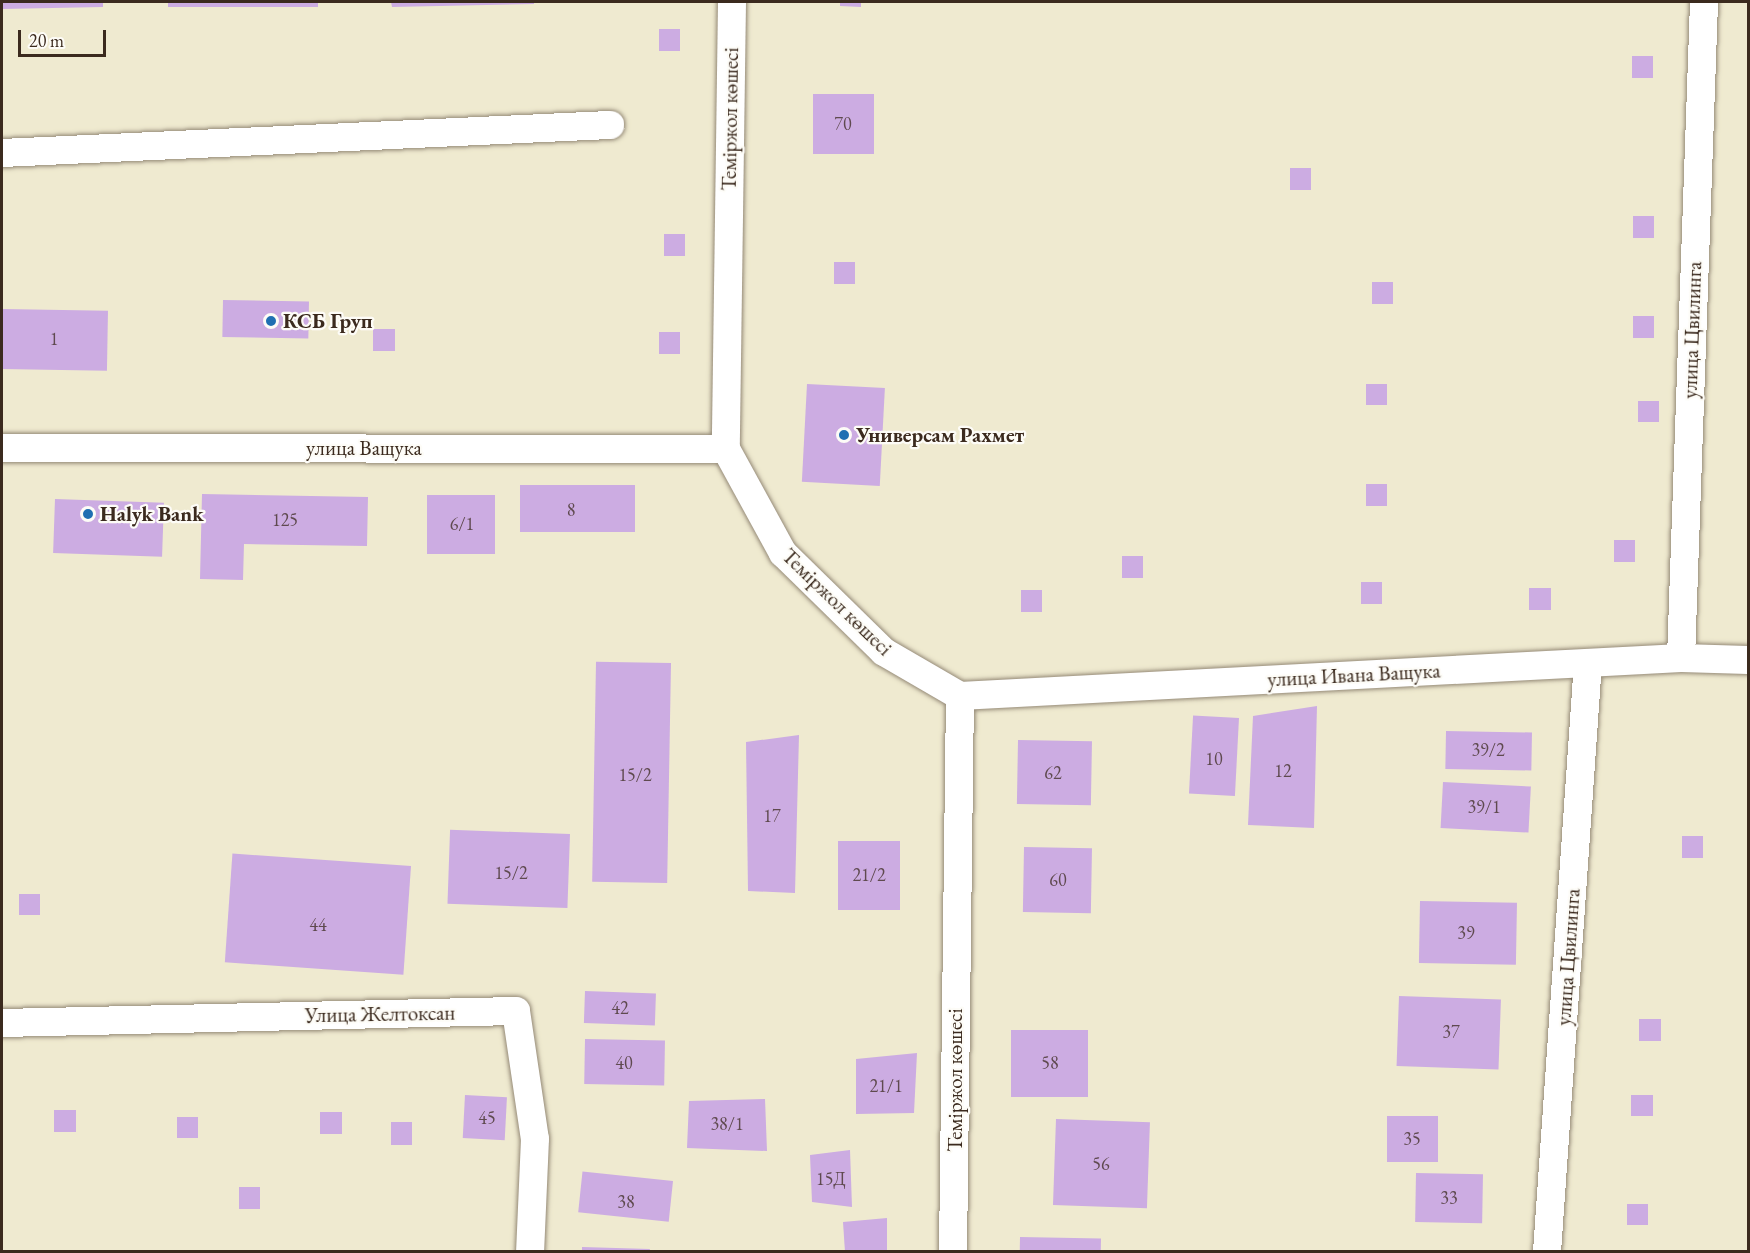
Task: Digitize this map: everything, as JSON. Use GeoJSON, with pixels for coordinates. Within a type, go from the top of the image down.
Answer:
{"type":"FeatureCollection","features":[{"type":"Feature","properties":{"kind":"street","name":"Теміржол көшесі"},"geometry":{"type":"LineString","coordinates":[[732,2],[726,449],[783,553],[884,652],[960,696],[953,1251]]}},
{"type":"Feature","properties":{"kind":"street","name":"улица Цвилинга"},"geometry":{"type":"LineString","coordinates":[[1681,658],[1704,2]]}},
{"type":"Feature","properties":{"kind":"street"},"geometry":{"type":"LineString","coordinates":[[2,153],[610,125]]}},
{"type":"Feature","properties":{"kind":"street","name":"улица Ващука"},"geometry":{"type":"LineString","coordinates":[[2,448],[726,449]]}},
{"type":"Feature","properties":{"kind":"street","name":"улица Ивана Ващука"},"geometry":{"type":"LineString","coordinates":[[960,696],[1681,658],[1749,660]]}},
{"type":"Feature","properties":{"kind":"street","name":"улица Цвилинга"},"geometry":{"type":"LineString","coordinates":[[1547,1251],[1588,663]]}},
{"type":"Feature","properties":{"kind":"street","name":"Улица Желтоксан"},"geometry":{"type":"LineString","coordinates":[[2,1023],[516,1011],[535,1139],[530,1251]]}},
{"type":"Feature","properties":{"kind":"building"},"geometry":{"type":"Polygon","coordinates":[[[2,2],[103,2],[103,7],[2,9],[2,2]]]}},
{"type":"Feature","properties":{"kind":"building"},"geometry":{"type":"Polygon","coordinates":[[[168,2],[318,2],[318,7],[168,7],[168,2]]]}},
{"type":"Feature","properties":{"kind":"building"},"geometry":{"type":"Polygon","coordinates":[[[391,2],[534,2],[534,4],[392,7],[391,2]]]}},
{"type":"Feature","properties":{"kind":"building"},"geometry":{"type":"Polygon","coordinates":[[[840,2],[861,2],[861,7],[840,6],[840,2]]]}},
{"type":"Feature","properties":{"kind":"building"},"geometry":{"type":"Polygon","coordinates":[[[659,29],[680,29],[680,51],[659,51],[659,29]]]}},
{"type":"Feature","properties":{"kind":"building"},"geometry":{"type":"Polygon","coordinates":[[[1632,56],[1653,56],[1653,78],[1632,78],[1632,56]]]}},
{"type":"Feature","properties":{"kind":"building"},"geometry":{"type":"Polygon","coordinates":[[[813,94],[874,94],[874,154],[813,154],[813,94]]]}},
{"type":"Feature","properties":{"kind":"building"},"geometry":{"type":"Polygon","coordinates":[[[1290,168],[1311,168],[1311,190],[1290,190],[1290,168]]]}},
{"type":"Feature","properties":{"kind":"building"},"geometry":{"type":"Polygon","coordinates":[[[1633,216],[1654,216],[1654,238],[1633,238],[1633,216]]]}},
{"type":"Feature","properties":{"kind":"building"},"geometry":{"type":"Polygon","coordinates":[[[664,234],[685,234],[685,256],[664,256],[664,234]]]}},
{"type":"Feature","properties":{"kind":"building"},"geometry":{"type":"Polygon","coordinates":[[[834,262],[855,262],[855,284],[834,284],[834,262]]]}},
{"type":"Feature","properties":{"kind":"building"},"geometry":{"type":"Polygon","coordinates":[[[1372,282],[1393,282],[1393,304],[1372,304],[1372,282]]]}},
{"type":"Feature","properties":{"kind":"building"},"geometry":{"type":"Polygon","coordinates":[[[223,300],[309,302],[308,338],[222,337],[223,300]]]}},
{"type":"Feature","properties":{"kind":"building"},"geometry":{"type":"Polygon","coordinates":[[[2,309],[108,311],[107,371],[2,369],[2,309]]]}},
{"type":"Feature","properties":{"kind":"building"},"geometry":{"type":"Polygon","coordinates":[[[1633,316],[1654,316],[1654,338],[1633,338],[1633,316]]]}},
{"type":"Feature","properties":{"kind":"building"},"geometry":{"type":"Polygon","coordinates":[[[373,329],[395,329],[395,351],[373,351],[373,329]]]}},
{"type":"Feature","properties":{"kind":"building"},"geometry":{"type":"Polygon","coordinates":[[[659,332],[680,332],[680,354],[659,354],[659,332]]]}},
{"type":"Feature","properties":{"kind":"building","name":"Универсам Рахмет"},"geometry":{"type":"Polygon","coordinates":[[[807,384],[885,388],[880,486],[802,482],[807,384]]]}},
{"type":"Feature","properties":{"kind":"building"},"geometry":{"type":"Polygon","coordinates":[[[1366,384],[1387,384],[1387,405],[1366,405],[1366,384]]]}},
{"type":"Feature","properties":{"kind":"building"},"geometry":{"type":"Polygon","coordinates":[[[1638,401],[1659,401],[1659,422],[1638,422],[1638,401]]]}},
{"type":"Feature","properties":{"kind":"building"},"geometry":{"type":"Polygon","coordinates":[[[1366,484],[1387,484],[1387,506],[1366,506],[1366,484]]]}},
{"type":"Feature","properties":{"kind":"building"},"geometry":{"type":"Polygon","coordinates":[[[520,485],[635,485],[635,532],[520,532],[520,485]]]}},
{"type":"Feature","properties":{"kind":"building"},"geometry":{"type":"Polygon","coordinates":[[[202,494],[368,497],[367,546],[244,544],[243,580],[200,579],[202,494]]]}},
{"type":"Feature","properties":{"kind":"building"},"geometry":{"type":"Polygon","coordinates":[[[427,495],[495,495],[495,554],[427,554],[427,495]]]}},
{"type":"Feature","properties":{"kind":"building"},"geometry":{"type":"Polygon","coordinates":[[[55,499],[164,503],[162,557],[53,553],[55,499]]]}},
{"type":"Feature","properties":{"kind":"building"},"geometry":{"type":"Polygon","coordinates":[[[1614,540],[1635,540],[1635,562],[1614,562],[1614,540]]]}},
{"type":"Feature","properties":{"kind":"building"},"geometry":{"type":"Polygon","coordinates":[[[1122,556],[1143,556],[1143,578],[1122,578],[1122,556]]]}},
{"type":"Feature","properties":{"kind":"building"},"geometry":{"type":"Polygon","coordinates":[[[1361,582],[1382,582],[1382,604],[1361,604],[1361,582]]]}},
{"type":"Feature","properties":{"kind":"building"},"geometry":{"type":"Polygon","coordinates":[[[1529,588],[1551,588],[1551,610],[1529,610],[1529,588]]]}},
{"type":"Feature","properties":{"kind":"building"},"geometry":{"type":"Polygon","coordinates":[[[1021,590],[1042,590],[1042,612],[1021,612],[1021,590]]]}},
{"type":"Feature","properties":{"kind":"building"},"geometry":{"type":"Polygon","coordinates":[[[596,662],[671,663],[667,883],[592,882],[596,662]]]}},
{"type":"Feature","properties":{"kind":"building"},"geometry":{"type":"Polygon","coordinates":[[[1317,706],[1314,828],[1248,825],[1253,716],[1317,706]]]}},
{"type":"Feature","properties":{"kind":"building"},"geometry":{"type":"Polygon","coordinates":[[[1193,716],[1239,718],[1235,796],[1189,793],[1193,716]]]}},
{"type":"Feature","properties":{"kind":"building"},"geometry":{"type":"Polygon","coordinates":[[[1446,731],[1532,733],[1531,770],[1445,769],[1446,731]]]}},
{"type":"Feature","properties":{"kind":"building"},"geometry":{"type":"Polygon","coordinates":[[[799,735],[795,893],[748,891],[746,742],[799,735]]]}},
{"type":"Feature","properties":{"kind":"building"},"geometry":{"type":"Polygon","coordinates":[[[1018,740],[1092,741],[1091,805],[1017,804],[1018,740]]]}},
{"type":"Feature","properties":{"kind":"building"},"geometry":{"type":"Polygon","coordinates":[[[1443,782],[1531,787],[1528,833],[1441,828],[1443,782]]]}},
{"type":"Feature","properties":{"kind":"building"},"geometry":{"type":"Polygon","coordinates":[[[450,830],[570,834],[567,908],[447,904],[450,830]]]}},
{"type":"Feature","properties":{"kind":"building"},"geometry":{"type":"Polygon","coordinates":[[[1682,836],[1703,836],[1703,858],[1682,858],[1682,836]]]}},
{"type":"Feature","properties":{"kind":"building"},"geometry":{"type":"Polygon","coordinates":[[[838,841],[900,841],[900,910],[838,910],[838,841]]]}},
{"type":"Feature","properties":{"kind":"building"},"geometry":{"type":"Polygon","coordinates":[[[1024,847],[1092,848],[1091,913],[1023,912],[1024,847]]]}},
{"type":"Feature","properties":{"kind":"building"},"geometry":{"type":"Polygon","coordinates":[[[232,854],[411,866],[403,975],[225,962],[232,854]]]}},
{"type":"Feature","properties":{"kind":"building"},"geometry":{"type":"Polygon","coordinates":[[[19,894],[40,894],[40,915],[19,915],[19,894]]]}},
{"type":"Feature","properties":{"kind":"building"},"geometry":{"type":"Polygon","coordinates":[[[1420,901],[1517,903],[1516,965],[1419,963],[1420,901]]]}},
{"type":"Feature","properties":{"kind":"building"},"geometry":{"type":"Polygon","coordinates":[[[585,991],[656,993],[655,1025],[584,1023],[585,991]]]}},
{"type":"Feature","properties":{"kind":"building"},"geometry":{"type":"Polygon","coordinates":[[[1399,996],[1501,1000],[1498,1070],[1397,1066],[1399,996]]]}},
{"type":"Feature","properties":{"kind":"building"},"geometry":{"type":"Polygon","coordinates":[[[1639,1019],[1661,1019],[1661,1041],[1639,1041],[1639,1019]]]}},
{"type":"Feature","properties":{"kind":"building"},"geometry":{"type":"Polygon","coordinates":[[[1011,1030],[1088,1030],[1088,1097],[1011,1097],[1011,1030]]]}},
{"type":"Feature","properties":{"kind":"building"},"geometry":{"type":"Polygon","coordinates":[[[585,1039],[665,1040],[664,1085],[584,1084],[585,1039]]]}},
{"type":"Feature","properties":{"kind":"building"},"geometry":{"type":"Polygon","coordinates":[[[917,1053],[914,1113],[856,1114],[856,1059],[917,1053]]]}},
{"type":"Feature","properties":{"kind":"building"},"geometry":{"type":"Polygon","coordinates":[[[465,1095],[507,1097],[505,1140],[463,1138],[465,1095]]]}},
{"type":"Feature","properties":{"kind":"building"},"geometry":{"type":"Polygon","coordinates":[[[1631,1095],[1653,1095],[1653,1116],[1631,1116],[1631,1095]]]}},
{"type":"Feature","properties":{"kind":"building"},"geometry":{"type":"Polygon","coordinates":[[[765,1099],[767,1151],[687,1148],[689,1101],[765,1099]]]}},
{"type":"Feature","properties":{"kind":"building"},"geometry":{"type":"Polygon","coordinates":[[[54,1110],[76,1110],[76,1132],[54,1132],[54,1110]]]}},
{"type":"Feature","properties":{"kind":"building"},"geometry":{"type":"Polygon","coordinates":[[[320,1112],[342,1112],[342,1134],[320,1134],[320,1112]]]}},
{"type":"Feature","properties":{"kind":"building"},"geometry":{"type":"Polygon","coordinates":[[[1387,1116],[1438,1116],[1438,1162],[1387,1162],[1387,1116]]]}},
{"type":"Feature","properties":{"kind":"building"},"geometry":{"type":"Polygon","coordinates":[[[177,1117],[198,1117],[198,1138],[177,1138],[177,1117]]]}},
{"type":"Feature","properties":{"kind":"building"},"geometry":{"type":"Polygon","coordinates":[[[1056,1119],[1150,1122],[1147,1208],[1053,1205],[1056,1119]]]}},
{"type":"Feature","properties":{"kind":"building"},"geometry":{"type":"Polygon","coordinates":[[[391,1122],[412,1122],[412,1145],[391,1145],[391,1122]]]}},
{"type":"Feature","properties":{"kind":"building"},"geometry":{"type":"Polygon","coordinates":[[[850,1150],[852,1207],[812,1202],[810,1155],[850,1150]]]}},
{"type":"Feature","properties":{"kind":"building"},"geometry":{"type":"Polygon","coordinates":[[[582,1171],[673,1181],[669,1222],[578,1212],[582,1171]]]}},
{"type":"Feature","properties":{"kind":"building"},"geometry":{"type":"Polygon","coordinates":[[[1416,1173],[1483,1174],[1482,1223],[1415,1222],[1416,1173]]]}},
{"type":"Feature","properties":{"kind":"building"},"geometry":{"type":"Polygon","coordinates":[[[239,1187],[260,1187],[260,1209],[239,1209],[239,1187]]]}},
{"type":"Feature","properties":{"kind":"building"},"geometry":{"type":"Polygon","coordinates":[[[1627,1204],[1648,1204],[1648,1225],[1627,1225],[1627,1204]]]}},
{"type":"Feature","properties":{"kind":"building"},"geometry":{"type":"Polygon","coordinates":[[[887,1218],[887,1252],[845,1252],[843,1222],[887,1218]]]}},
{"type":"Feature","properties":{"kind":"building"},"geometry":{"type":"Polygon","coordinates":[[[1020,1237],[1101,1238],[1101,1252],[1020,1252],[1020,1237]]]}},
{"type":"Feature","properties":{"kind":"building"},"geometry":{"type":"Polygon","coordinates":[[[582,1247],[650,1249],[649,1252],[582,1252],[582,1247]]]}},
{"type":"Feature","properties":{"kind":"place","name":"КСБ Груп"},"geometry":{"type":"Point","coordinates":[271,321]}},
{"type":"Feature","properties":{"kind":"place","name":"Универсам Рахмет"},"geometry":{"type":"Point","coordinates":[844,435]}},
{"type":"Feature","properties":{"kind":"place","name":"Halyk Bank"},"geometry":{"type":"Point","coordinates":[88,514]}}]}
